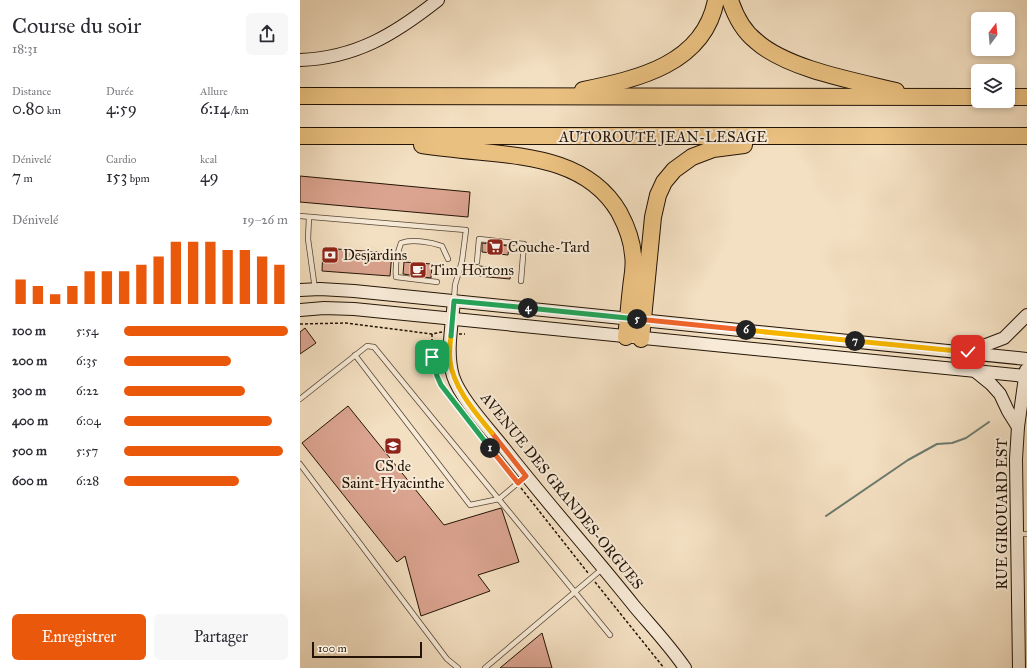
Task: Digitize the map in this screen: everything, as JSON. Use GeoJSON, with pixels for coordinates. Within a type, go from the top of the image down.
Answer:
{"type":"FeatureCollection","features":[{"type":"Feature","properties":{"kind":"highway"},"geometry":{"type":"LineString","coordinates":[[552,97],[627,80],[652,71],[674,60],[688,50],[702,34],[710,20],[716,0]]}},
{"type":"Feature","properties":{"kind":"highway"},"geometry":{"type":"LineString","coordinates":[[730,0],[747,33],[760,45],[777,55],[842,78],[923,97]]}},
{"type":"Feature","properties":{"kind":"highway"},"geometry":{"type":"LineString","coordinates":[[300,96],[971,97]]}},
{"type":"Feature","properties":{"kind":"highway"},"geometry":{"type":"LineString","coordinates":[[1015,97],[1027,97]]}},
{"type":"Feature","properties":{"kind":"highway","name":"AUTOROUTE JEAN-LESAGE"},"geometry":{"type":"LineString","coordinates":[[300,136],[1027,136]]}},
{"type":"Feature","properties":{"kind":"highway"},"geometry":{"type":"LineString","coordinates":[[338,136],[528,157],[554,163],[582,175],[597,186],[610,200],[620,215],[629,234],[634,262],[636,319]]}},
{"type":"Feature","properties":{"kind":"highway"},"geometry":{"type":"LineString","coordinates":[[634,338],[654,209],[661,188],[669,175],[686,160],[706,151],[799,137]]}},
{"type":"Feature","properties":{"kind":"street"},"geometry":{"type":"LineString","coordinates":[[300,60],[340,55],[372,44],[401,28],[438,0]]}},
{"type":"Feature","properties":{"kind":"street"},"geometry":{"type":"LineString","coordinates":[[300,290],[315,289],[354,291],[968,352],[1027,360]]}},
{"type":"Feature","properties":{"kind":"street","name":"AVENUE DES GRANDES-ORGUES"},"geometry":{"type":"LineString","coordinates":[[454,301],[449,349],[450,360],[454,378],[474,411],[522,479],[604,568],[685,668]]}},
{"type":"Feature","properties":{"kind":"street"},"geometry":{"type":"LineString","coordinates":[[300,310],[324,308],[345,309],[1025,376]]}},
{"type":"Feature","properties":{"kind":"street"},"geometry":{"type":"LineString","coordinates":[[968,352],[1004,338],[1027,315]]}},
{"type":"Feature","properties":{"kind":"street","name":"RUE GIROUARD EST"},"geometry":{"type":"LineString","coordinates":[[1019,668],[1022,626],[1022,534],[1016,466],[1018,427],[1027,360]]}},
{"type":"Feature","properties":{"kind":"street"},"geometry":{"type":"LineString","coordinates":[[975,371],[991,384],[1000,394],[1008,412],[1018,427]]}},
{"type":"Feature","properties":{"kind":"lane"},"geometry":{"type":"LineString","coordinates":[[300,216],[466,230],[462,261],[455,285],[454,301]]}},
{"type":"Feature","properties":{"kind":"lane"},"geometry":{"type":"LineString","coordinates":[[309,217],[308,239],[315,289]]}},
{"type":"Feature","properties":{"kind":"lane"},"geometry":{"type":"LineString","coordinates":[[477,262],[479,239],[524,244],[521,281]]}},
{"type":"Feature","properties":{"kind":"lane"},"geometry":{"type":"LineString","coordinates":[[437,282],[396,277],[398,251],[401,243],[407,241],[437,244],[442,246],[448,259]]}},
{"type":"Feature","properties":{"kind":"lane"},"geometry":{"type":"LineString","coordinates":[[300,399],[367,346],[374,347],[610,635]]}},
{"type":"Feature","properties":{"kind":"lane"},"geometry":{"type":"LineString","coordinates":[[356,355],[470,505],[499,499],[522,479]]}},
{"type":"Feature","properties":{"kind":"lane"},"geometry":{"type":"LineString","coordinates":[[300,464],[447,659],[458,668]]}},
{"type":"Feature","properties":{"kind":"lane"},"geometry":{"type":"LineString","coordinates":[[485,668],[604,568]]}},
{"type":"Feature","properties":{"kind":"path"},"geometry":{"type":"LineString","coordinates":[[300,324],[341,323],[432,334],[440,332]]}},
{"type":"Feature","properties":{"kind":"path","name":"AVENUE DES GRANDES-ORGUES"},"geometry":{"type":"LineString","coordinates":[[432,334],[432,357],[437,376],[441,385],[460,410]]}},
{"type":"Feature","properties":{"kind":"path","name":"AVENUE DES GRANDES-ORGUES"},"geometry":{"type":"LineString","coordinates":[[479,434],[522,479],[592,578],[664,668]]}},
{"type":"Feature","properties":{"kind":"building"},"geometry":{"type":"Polygon","coordinates":[[[300,176],[470,192],[468,217],[300,202],[300,176]]]}},
{"type":"Feature","properties":{"kind":"building","name":"Couche-Tard"},"geometry":{"type":"Polygon","coordinates":[[[482,243],[509,246],[508,255],[482,252],[482,243]]]}},
{"type":"Feature","properties":{"kind":"building"},"geometry":{"type":"Polygon","coordinates":[[[323,248],[392,253],[390,276],[322,271],[323,248]]]}},
{"type":"Feature","properties":{"kind":"building"},"geometry":{"type":"Polygon","coordinates":[[[404,262],[432,264],[431,278],[403,274],[404,262]]]}},
{"type":"Feature","properties":{"kind":"building"},"geometry":{"type":"Polygon","coordinates":[[[479,266],[511,269],[510,279],[478,276],[479,266]]]}},
{"type":"Feature","properties":{"kind":"building"},"geometry":{"type":"Polygon","coordinates":[[[305,328],[316,343],[300,354],[300,332],[305,328]]]}},
{"type":"Feature","properties":{"kind":"building"},"geometry":{"type":"Polygon","coordinates":[[[348,406],[444,525],[501,508],[519,562],[478,575],[490,591],[421,616],[405,556],[397,562],[302,443],[348,406]]]}},
{"type":"Feature","properties":{"kind":"building"},"geometry":{"type":"Polygon","coordinates":[[[542,633],[552,668],[500,668],[542,633]]]}},
{"type":"Feature","properties":{"kind":"waterway"},"geometry":{"type":"LineString","coordinates":[[826,516],[908,460],[937,444],[952,443],[966,438],[989,422]]}},
{"type":"Feature","properties":{"kind":"place","name":"Couche-Tard"},"geometry":{"type":"Point","coordinates":[495,247]}},
{"type":"Feature","properties":{"kind":"place","name":"Desjardins"},"geometry":{"type":"Point","coordinates":[330,255]}},
{"type":"Feature","properties":{"kind":"place","name":"Tim Hortons"},"geometry":{"type":"Point","coordinates":[418,270]}},
{"type":"Feature","properties":{"kind":"place","name":"CS de Saint-Hyacinthe"},"geometry":{"type":"Point","coordinates":[393,446]}},
{"type":"Feature","properties":{"kind":"route"},"geometry":{"type":"LineString","coordinates":[[432,357],[441,385],[518,483],[526,476],[474,411],[454,378],[449,349],[454,301],[968,352]]}}]}
